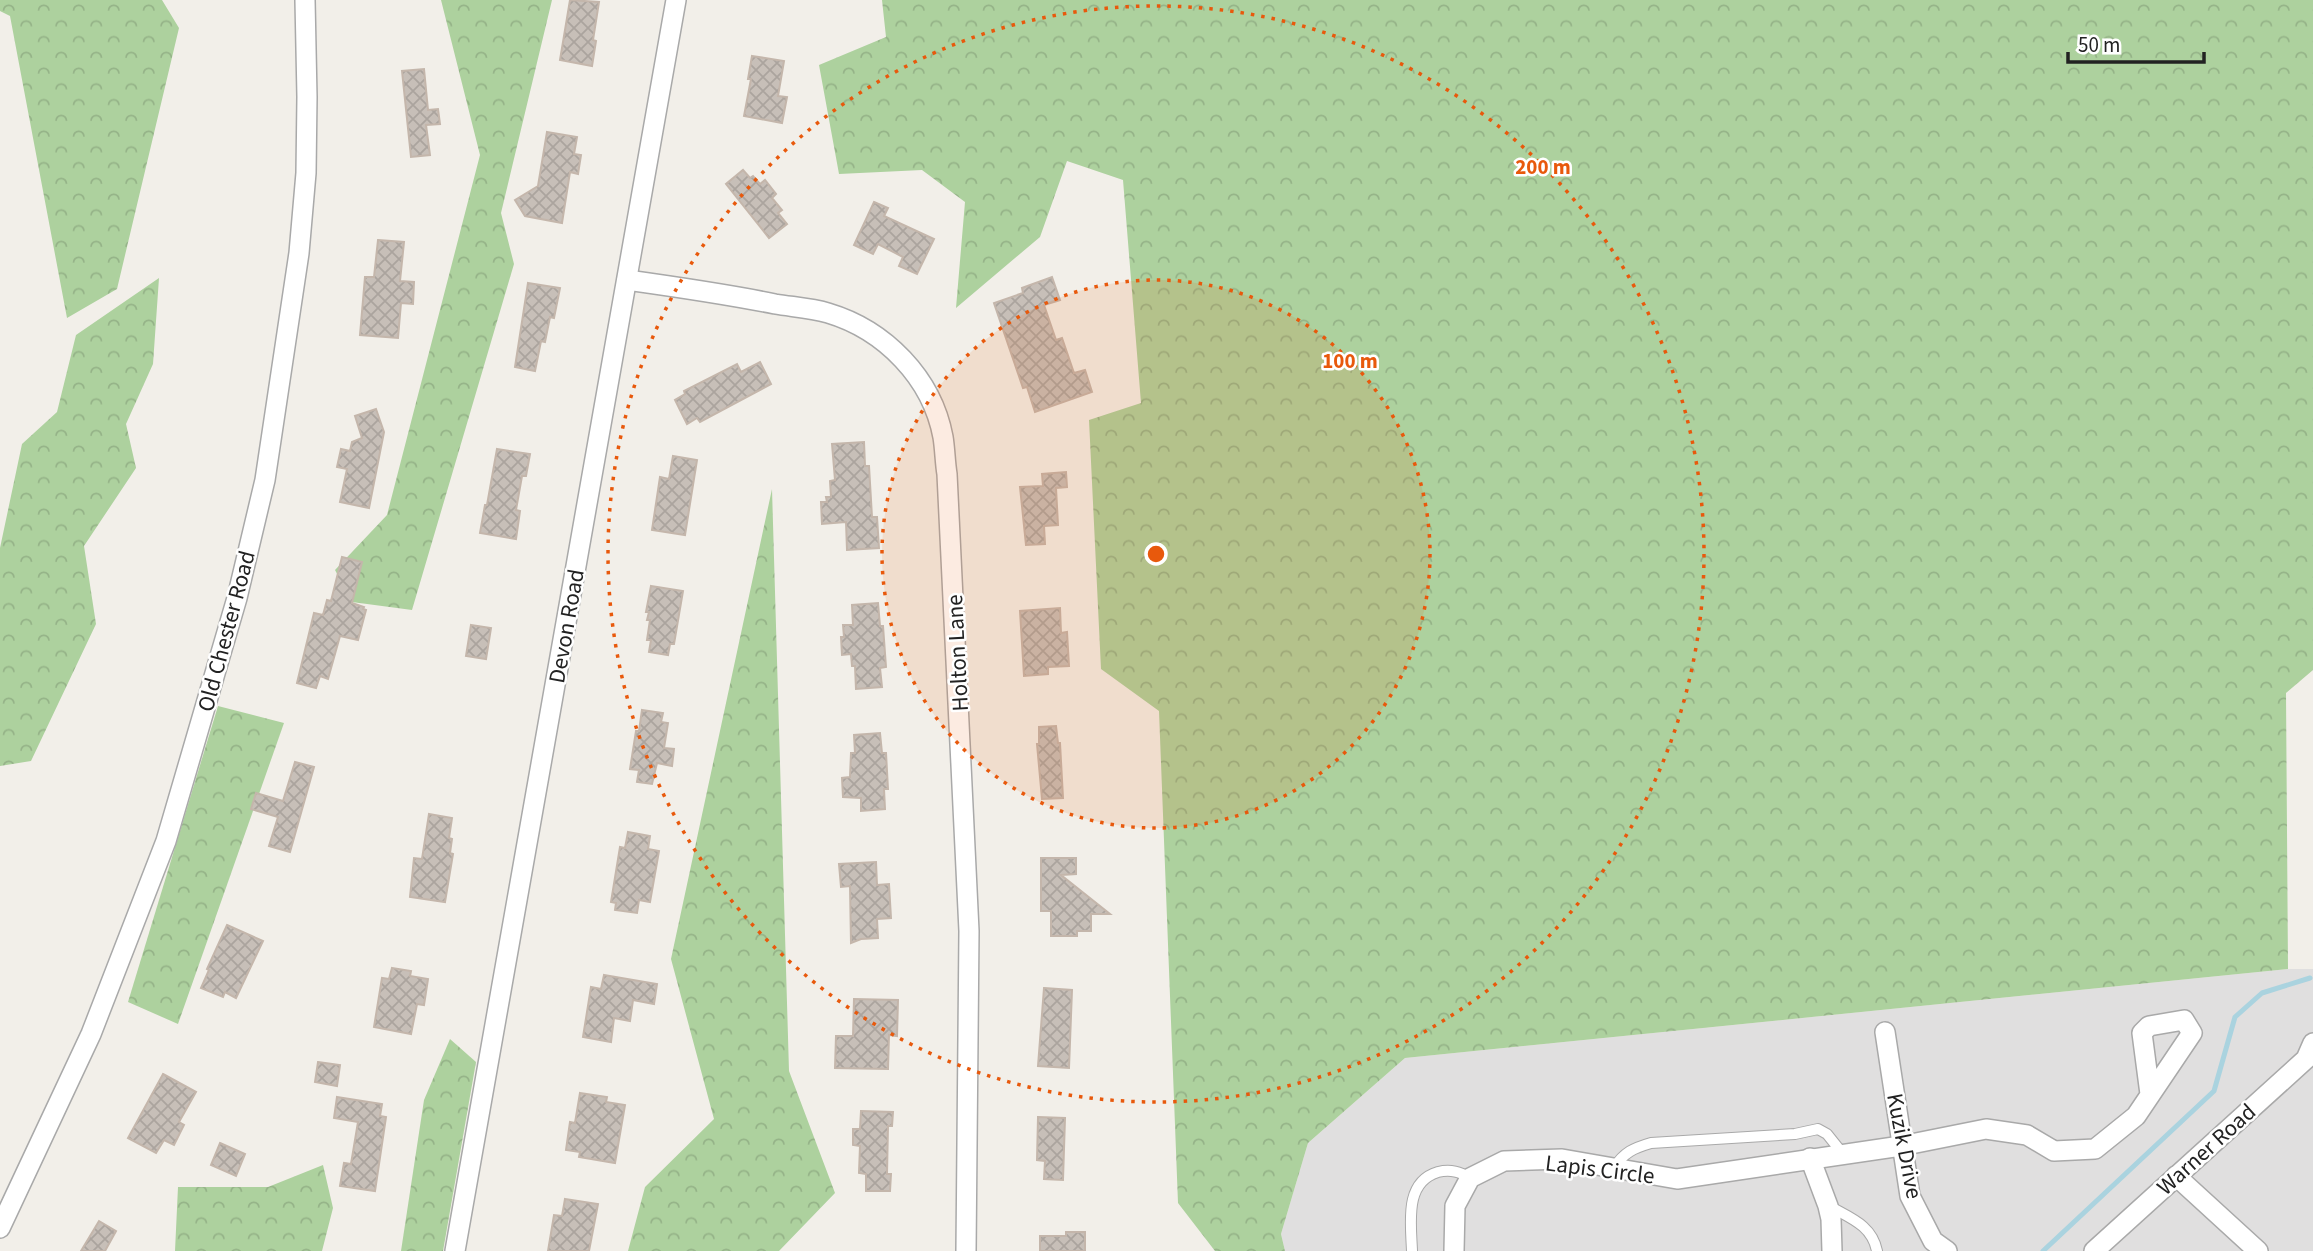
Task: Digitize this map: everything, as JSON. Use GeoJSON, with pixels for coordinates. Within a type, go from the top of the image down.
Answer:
{"type":"FeatureCollection","features":[{"type":"Feature","properties":{"kind":"street","name":"Old Chester Road"},"geometry":{"type":"LineString","coordinates":[[0,1228],[91,1034],[166,841],[237,598],[265,480],[299,253],[306,161],[305,0]]}},
{"type":"Feature","properties":{"kind":"street","name":"Devon Road"},"geometry":{"type":"LineString","coordinates":[[455,1251],[676,0]]}},
{"type":"Feature","properties":{"kind":"street","name":"Holton Lane"},"geometry":{"type":"LineString","coordinates":[[627,280],[746,297],[829,314],[850,322],[902,358],[924,386],[935,411],[943,436],[947,474],[968,876],[970,931],[966,1251]]}},
{"type":"Feature","properties":{"kind":"street","name":"Kuzik Drive"},"geometry":{"type":"LineString","coordinates":[[1885,1032],[1910,1196],[1933,1241],[1947,1251]]}},
{"type":"Feature","properties":{"kind":"street","name":"Warner Road"},"geometry":{"type":"LineString","coordinates":[[2094,1251],[2306,1059],[2313,1043]]}},
{"type":"Feature","properties":{"kind":"street","name":"Lapis Circle"},"geometry":{"type":"LineString","coordinates":[[1470,1178],[1504,1161],[1562,1160],[1677,1179],[1901,1146],[1986,1129],[2027,1135],[2054,1151],[2095,1149],[2136,1116],[2150,1094]]}},
{"type":"Feature","properties":{"kind":"street"},"geometry":{"type":"LineString","coordinates":[[1810,1158],[1828,1206],[1832,1251]]}},
{"type":"Feature","properties":{"kind":"street"},"geometry":{"type":"LineString","coordinates":[[2176,1176],[2258,1251]]}},
{"type":"Feature","properties":{"kind":"street"},"geometry":{"type":"LineString","coordinates":[[1454,1251],[1455,1206],[1470,1178]]}},
{"type":"Feature","properties":{"kind":"lane"},"geometry":{"type":"LineString","coordinates":[[1614,1168],[1622,1156],[1633,1148],[1651,1143],[1795,1134],[1818,1129],[1827,1134],[1843,1154]]}},
{"type":"Feature","properties":{"kind":"lane"},"geometry":{"type":"LineString","coordinates":[[1412,1251],[1410,1219],[1412,1198],[1417,1186],[1426,1178],[1447,1170],[1460,1172],[1470,1178]]}},
{"type":"Feature","properties":{"kind":"lane"},"geometry":{"type":"LineString","coordinates":[[1828,1206],[1866,1227],[1875,1241],[1877,1251]]}},
{"type":"Feature","properties":{"kind":"shaded area"},"geometry":{"type":"Polygon","coordinates":[[[2288,969],[2313,969],[2313,1251],[1285,1251],[1281,1234],[1308,1143],[1405,1058],[2288,969]]]}},
{"type":"Feature","properties":{"kind":"green space"},"geometry":{"type":"Polygon","coordinates":[[[0,0],[162,0],[179,28],[117,289],[67,318],[10,16],[0,11],[0,0]]]}},
{"type":"Feature","properties":{"kind":"green space"},"geometry":{"type":"Polygon","coordinates":[[[441,0],[552,0],[501,213],[514,264],[412,610],[352,602],[335,570],[387,515],[480,155],[441,0]]]}},
{"type":"Feature","properties":{"kind":"green space"},"geometry":{"type":"Polygon","coordinates":[[[882,0],[2313,0],[2313,670],[2286,693],[2288,969],[1405,1058],[1308,1143],[1281,1234],[1285,1251],[1215,1251],[1178,1203],[1159,711],[1101,669],[1089,420],[1141,403],[1123,180],[1067,161],[1040,237],[956,308],[965,202],[922,170],[839,174],[819,65],[886,37],[882,0]]]}},
{"type":"Feature","properties":{"kind":"green space"},"geometry":{"type":"Polygon","coordinates":[[[159,278],[153,364],[126,424],[136,468],[84,546],[96,624],[31,761],[0,766],[0,548],[22,444],[57,412],[76,335],[159,278]]]}},
{"type":"Feature","properties":{"kind":"green space"},"geometry":{"type":"Polygon","coordinates":[[[772,489],[789,1071],[835,1193],[779,1251],[628,1251],[645,1187],[714,1119],[671,959],[772,489]]]}},
{"type":"Feature","properties":{"kind":"green space"},"geometry":{"type":"Polygon","coordinates":[[[218,706],[284,723],[178,1024],[128,1002],[218,706]]]}},
{"type":"Feature","properties":{"kind":"green space"},"geometry":{"type":"Polygon","coordinates":[[[450,1039],[476,1062],[443,1251],[401,1251],[424,1100],[450,1039]]]}},
{"type":"Feature","properties":{"kind":"green space"},"geometry":{"type":"Polygon","coordinates":[[[323,1165],[333,1208],[322,1251],[175,1251],[178,1187],[268,1187],[323,1165]]]}},
{"type":"Feature","properties":{"kind":"building"},"geometry":{"type":"Polygon","coordinates":[[[570,0],[599,2],[592,66],[560,60],[570,0]]]}},
{"type":"Feature","properties":{"kind":"building"},"geometry":{"type":"Polygon","coordinates":[[[752,56],[784,61],[778,96],[787,97],[782,123],[744,116],[752,56]]]}},
{"type":"Feature","properties":{"kind":"building"},"geometry":{"type":"Polygon","coordinates":[[[424,69],[428,110],[438,109],[440,124],[426,125],[430,155],[411,157],[402,71],[424,69]]]}},
{"type":"Feature","properties":{"kind":"building"},"geometry":{"type":"Polygon","coordinates":[[[547,132],[577,137],[574,154],[581,155],[578,174],[570,172],[562,223],[525,216],[515,200],[538,186],[547,132]]]}},
{"type":"Feature","properties":{"kind":"building"},"geometry":{"type":"Polygon","coordinates":[[[743,170],[760,184],[765,180],[776,194],[772,198],[782,210],[778,213],[787,224],[769,238],[726,184],[743,170]]]}},
{"type":"Feature","properties":{"kind":"building"},"geometry":{"type":"Polygon","coordinates":[[[874,202],[888,208],[884,216],[934,239],[917,274],[899,266],[903,257],[878,244],[873,254],[854,245],[874,202]]]}},
{"type":"Feature","properties":{"kind":"building"},"geometry":{"type":"Polygon","coordinates":[[[378,240],[404,242],[400,281],[414,282],[413,304],[401,303],[398,338],[360,335],[365,277],[374,277],[378,240]]]}},
{"type":"Feature","properties":{"kind":"building"},"geometry":{"type":"Polygon","coordinates":[[[1052,277],[1060,300],[1044,305],[1056,340],[1062,338],[1074,373],[1085,370],[1092,392],[1035,412],[1027,387],[1023,388],[994,303],[1023,293],[1022,288],[1052,277]]]}},
{"type":"Feature","properties":{"kind":"building"},"geometry":{"type":"Polygon","coordinates":[[[528,283],[560,288],[554,318],[550,317],[545,342],[541,341],[535,371],[515,367],[528,283]]]}},
{"type":"Feature","properties":{"kind":"building"},"geometry":{"type":"Polygon","coordinates":[[[760,362],[771,384],[700,422],[697,418],[687,424],[675,400],[685,394],[684,391],[737,364],[741,372],[760,362]]]}},
{"type":"Feature","properties":{"kind":"building"},"geometry":{"type":"Polygon","coordinates":[[[376,409],[384,432],[369,508],[340,502],[347,469],[337,467],[341,449],[350,451],[352,442],[362,438],[355,416],[376,409]]]}},
{"type":"Feature","properties":{"kind":"building"},"geometry":{"type":"Polygon","coordinates":[[[864,442],[865,466],[869,466],[872,517],[877,517],[879,548],[847,550],[846,522],[822,524],[821,502],[827,502],[826,497],[831,497],[830,481],[835,480],[832,444],[864,442]]]}},
{"type":"Feature","properties":{"kind":"building"},"geometry":{"type":"Polygon","coordinates":[[[497,449],[530,454],[526,476],[522,476],[516,510],[520,511],[516,539],[480,533],[497,449]]]}},
{"type":"Feature","properties":{"kind":"building"},"geometry":{"type":"Polygon","coordinates":[[[673,456],[697,460],[685,535],[652,530],[660,477],[669,479],[673,456]]]}},
{"type":"Feature","properties":{"kind":"building"},"geometry":{"type":"Polygon","coordinates":[[[1066,472],[1067,487],[1056,488],[1058,525],[1044,526],[1045,544],[1026,545],[1020,487],[1043,486],[1042,474],[1066,472]]]}},
{"type":"Feature","properties":{"kind":"building"},"geometry":{"type":"Polygon","coordinates":[[[342,557],[362,562],[352,603],[366,610],[358,640],[340,636],[328,679],[320,676],[316,688],[297,683],[314,613],[323,615],[327,600],[331,601],[342,557]]]}},
{"type":"Feature","properties":{"kind":"building"},"geometry":{"type":"Polygon","coordinates":[[[651,586],[683,591],[674,644],[670,644],[668,655],[649,652],[651,640],[647,640],[650,620],[647,620],[649,612],[646,612],[651,586]]]}},
{"type":"Feature","properties":{"kind":"building"},"geometry":{"type":"Polygon","coordinates":[[[878,603],[880,626],[883,626],[886,667],[880,668],[882,687],[856,689],[855,666],[852,666],[851,654],[842,655],[843,625],[853,625],[852,605],[878,603]]]}},
{"type":"Feature","properties":{"kind":"building"},"geometry":{"type":"Polygon","coordinates":[[[1060,608],[1061,633],[1067,632],[1069,666],[1048,667],[1048,674],[1024,676],[1020,611],[1060,608]]]}},
{"type":"Feature","properties":{"kind":"building"},"geometry":{"type":"Polygon","coordinates":[[[471,625],[491,628],[486,659],[466,656],[471,625]]]}},
{"type":"Feature","properties":{"kind":"building"},"geometry":{"type":"Polygon","coordinates":[[[642,710],[663,713],[661,722],[668,723],[664,748],[674,749],[672,766],[657,763],[652,784],[637,782],[639,770],[630,769],[642,710]]]}},
{"type":"Feature","properties":{"kind":"building"},"geometry":{"type":"Polygon","coordinates":[[[1056,726],[1060,743],[1063,798],[1042,799],[1037,744],[1039,727],[1056,726]]]}},
{"type":"Feature","properties":{"kind":"building"},"geometry":{"type":"Polygon","coordinates":[[[880,733],[882,753],[886,753],[888,789],[884,789],[885,809],[861,811],[861,798],[843,797],[842,778],[850,777],[851,753],[855,753],[854,735],[880,733]]]}},
{"type":"Feature","properties":{"kind":"building"},"geometry":{"type":"Polygon","coordinates":[[[295,762],[314,767],[290,852],[269,846],[278,817],[251,809],[256,793],[283,801],[295,762]]]}},
{"type":"Feature","properties":{"kind":"building"},"geometry":{"type":"Polygon","coordinates":[[[429,814],[452,818],[449,838],[452,839],[450,853],[453,854],[445,902],[410,897],[414,858],[422,859],[429,814]]]}},
{"type":"Feature","properties":{"kind":"building"},"geometry":{"type":"Polygon","coordinates":[[[628,832],[650,836],[648,849],[659,851],[650,902],[639,900],[637,913],[615,910],[616,903],[611,902],[620,847],[625,848],[628,832]]]}},
{"type":"Feature","properties":{"kind":"building"},"geometry":{"type":"Polygon","coordinates":[[[1041,858],[1076,858],[1076,874],[1061,875],[1110,914],[1091,914],[1091,931],[1077,931],[1077,936],[1051,936],[1051,911],[1041,911],[1041,858]]]}},
{"type":"Feature","properties":{"kind":"building"},"geometry":{"type":"Polygon","coordinates":[[[876,862],[877,885],[889,884],[891,918],[877,919],[878,938],[861,939],[851,943],[850,886],[841,887],[839,864],[876,862]]]}},
{"type":"Feature","properties":{"kind":"building"},"geometry":{"type":"Polygon","coordinates":[[[227,925],[263,941],[236,998],[225,992],[223,997],[201,988],[227,925]]]}},
{"type":"Feature","properties":{"kind":"building"},"geometry":{"type":"Polygon","coordinates":[[[392,968],[411,971],[410,976],[428,979],[424,1005],[417,1004],[411,1034],[374,1027],[382,978],[389,979],[392,968]]]}},
{"type":"Feature","properties":{"kind":"building"},"geometry":{"type":"Polygon","coordinates":[[[604,975],[657,984],[654,1004],[633,1000],[630,1021],[614,1018],[611,1042],[583,1037],[591,987],[601,989],[604,975]]]}},
{"type":"Feature","properties":{"kind":"building"},"geometry":{"type":"Polygon","coordinates":[[[1044,988],[1072,990],[1069,1068],[1038,1066],[1044,988]]]}},
{"type":"Feature","properties":{"kind":"building"},"geometry":{"type":"Polygon","coordinates":[[[854,999],[898,1000],[897,1036],[889,1035],[888,1069],[835,1068],[836,1036],[853,1036],[854,999]]]}},
{"type":"Feature","properties":{"kind":"building"},"geometry":{"type":"Polygon","coordinates":[[[318,1062],[340,1065],[337,1086],[315,1082],[318,1062]]]}},
{"type":"Feature","properties":{"kind":"building"},"geometry":{"type":"Polygon","coordinates":[[[163,1074],[196,1092],[179,1122],[184,1125],[174,1145],[164,1140],[156,1153],[128,1138],[163,1074]]]}},
{"type":"Feature","properties":{"kind":"building"},"geometry":{"type":"Polygon","coordinates":[[[580,1093],[607,1097],[606,1102],[625,1105],[615,1163],[579,1157],[580,1152],[566,1150],[570,1122],[575,1123],[580,1093]]]}},
{"type":"Feature","properties":{"kind":"building"},"geometry":{"type":"Polygon","coordinates":[[[337,1097],[382,1104],[380,1116],[386,1117],[375,1191],[340,1186],[344,1163],[351,1164],[358,1122],[334,1118],[337,1097]]]}},
{"type":"Feature","properties":{"kind":"building"},"geometry":{"type":"Polygon","coordinates":[[[861,1111],[893,1112],[892,1126],[888,1126],[887,1174],[891,1174],[890,1191],[866,1191],[866,1174],[859,1173],[860,1146],[853,1145],[853,1129],[860,1129],[861,1111]]]}},
{"type":"Feature","properties":{"kind":"building"},"geometry":{"type":"Polygon","coordinates":[[[1038,1117],[1065,1118],[1063,1180],[1044,1179],[1045,1161],[1037,1160],[1038,1117]]]}},
{"type":"Feature","properties":{"kind":"building"},"geometry":{"type":"Polygon","coordinates":[[[220,1143],[245,1154],[236,1176],[211,1165],[220,1143]]]}},
{"type":"Feature","properties":{"kind":"building"},"geometry":{"type":"Polygon","coordinates":[[[565,1199],[598,1204],[589,1251],[548,1251],[554,1215],[562,1216],[565,1199]]]}},
{"type":"Feature","properties":{"kind":"building"},"geometry":{"type":"Polygon","coordinates":[[[99,1221],[116,1231],[105,1251],[81,1251],[99,1221]]]}},
{"type":"Feature","properties":{"kind":"building"},"geometry":{"type":"Polygon","coordinates":[[[1066,1232],[1085,1232],[1085,1251],[1040,1251],[1040,1236],[1066,1236],[1066,1232]]]}},
{"type":"Feature","properties":{"kind":"waterway"},"geometry":{"type":"LineString","coordinates":[[2043,1251],[2214,1091],[2235,1017],[2262,993],[2310,978]]}}]}
